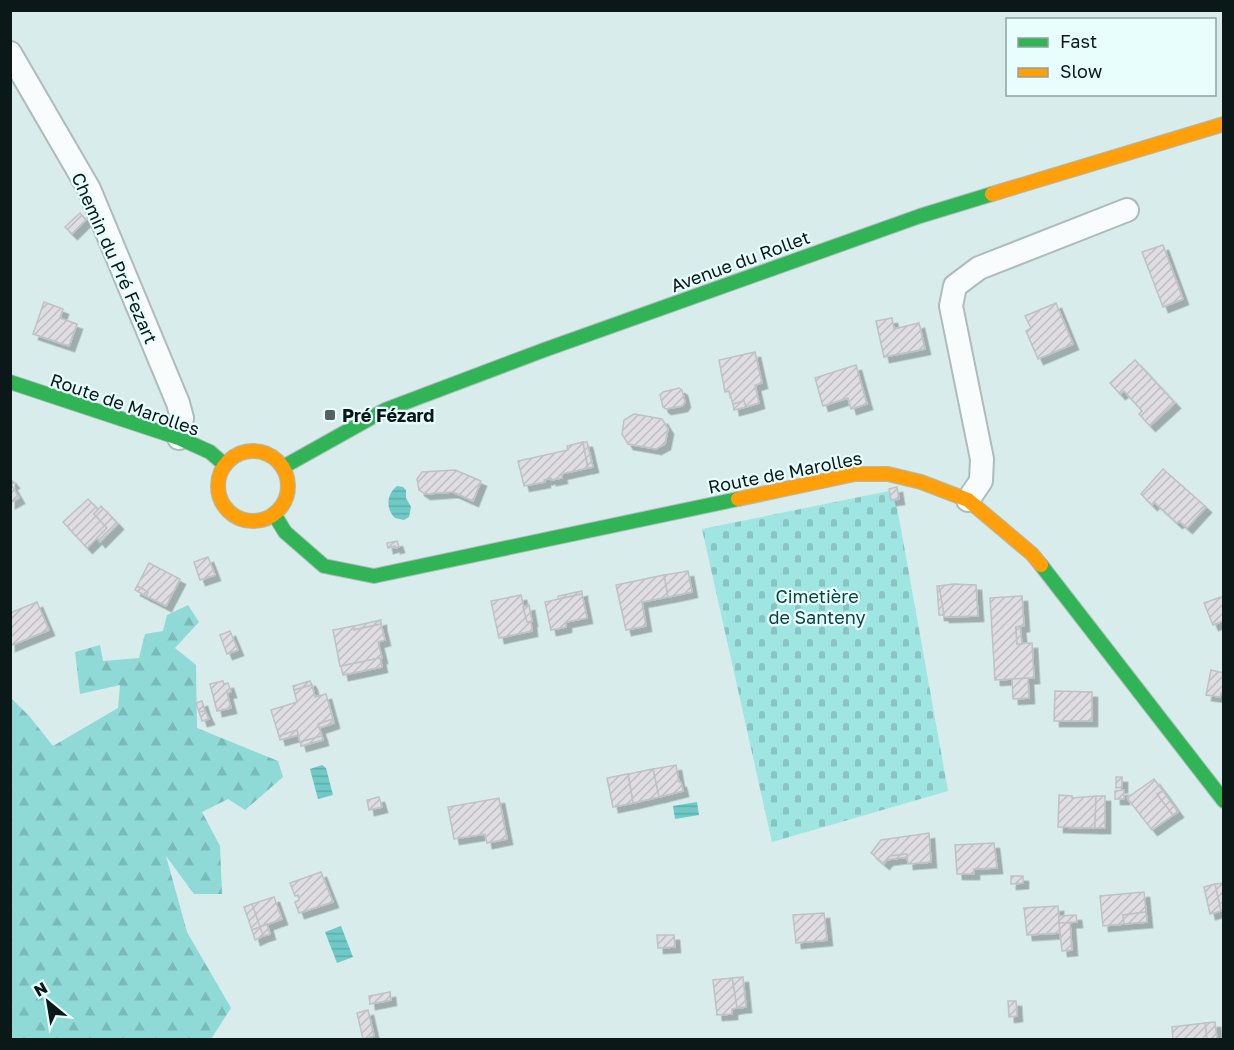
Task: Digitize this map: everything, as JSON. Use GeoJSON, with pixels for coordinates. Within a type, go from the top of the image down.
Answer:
{"type":"FeatureCollection","features":[{"type":"Feature","properties":{"kind":"street","name":"Chemin du Pré Fezart"},"geometry":{"type":"LineString","coordinates":[[10,53],[89,189],[178,403],[182,418],[178,438]]}},
{"type":"Feature","properties":{"kind":"street","name":"Avenue du Rollet"},"geometry":{"type":"LineString","coordinates":[[283,467],[385,410],[544,350],[920,216],[1224,124]]}},
{"type":"Feature","properties":{"kind":"street"},"geometry":{"type":"LineString","coordinates":[[968,501],[981,481],[982,459],[951,306],[956,286],[979,268],[1126,210]]}},
{"type":"Feature","properties":{"kind":"street","name":"Route de Marolles"},"geometry":{"type":"LineString","coordinates":[[10,382],[178,438],[210,452],[225,465]]}},
{"type":"Feature","properties":{"kind":"street"},"geometry":{"type":"LineString","coordinates":[[259,451],[273,457],[283,467],[288,480],[288,491],[284,502],[274,514],[255,521],[243,519],[231,513],[222,502],[218,489],[220,475],[225,465],[234,457],[246,452],[259,451]]}},
{"type":"Feature","properties":{"kind":"street","name":"Route de Marolles"},"geometry":{"type":"LineString","coordinates":[[274,514],[285,532],[324,566],[374,576],[855,474],[888,474],[921,482],[968,501],[1032,554],[1224,801]]}},
{"type":"Feature","properties":{"kind":"green space","name":"Cimetière de Santeny"},"geometry":{"type":"Polygon","coordinates":[[[894,490],[948,791],[772,842],[702,529],[894,490]]]}},
{"type":"Feature","properties":{"kind":"green space"},"geometry":{"type":"Polygon","coordinates":[[[188,605],[199,622],[175,648],[196,665],[197,728],[278,761],[283,777],[245,810],[228,799],[202,812],[220,846],[222,894],[194,894],[166,856],[187,932],[231,1008],[211,1039],[11,1039],[10,697],[30,717],[53,746],[118,708],[120,685],[80,694],[75,652],[100,645],[103,661],[139,658],[145,634],[163,631],[167,615],[188,605]]]}},
{"type":"Feature","properties":{"kind":"shaded area"},"geometry":{"type":"Polygon","coordinates":[[[397,486],[406,490],[406,498],[411,507],[409,517],[404,520],[395,518],[389,506],[389,497],[397,486]]]}},
{"type":"Feature","properties":{"kind":"shaded area"},"geometry":{"type":"Polygon","coordinates":[[[322,765],[326,768],[333,795],[318,799],[310,769],[322,765]]]}},
{"type":"Feature","properties":{"kind":"shaded area"},"geometry":{"type":"Polygon","coordinates":[[[697,802],[699,815],[675,819],[673,806],[697,802]]]}},
{"type":"Feature","properties":{"kind":"shaded area"},"geometry":{"type":"Polygon","coordinates":[[[341,926],[353,957],[337,963],[325,932],[341,926]]]}},
{"type":"Feature","properties":{"kind":"building"},"geometry":{"type":"Polygon","coordinates":[[[80,213],[86,220],[72,234],[65,227],[80,213]]]}},
{"type":"Feature","properties":{"kind":"building"},"geometry":{"type":"Polygon","coordinates":[[[1163,245],[1183,299],[1163,307],[1142,252],[1163,245]]]}},
{"type":"Feature","properties":{"kind":"building"},"geometry":{"type":"Polygon","coordinates":[[[44,302],[63,309],[60,318],[77,324],[69,346],[33,334],[44,302]]]}},
{"type":"Feature","properties":{"kind":"building"},"geometry":{"type":"Polygon","coordinates":[[[1056,303],[1073,344],[1038,359],[1026,331],[1031,328],[1025,316],[1056,303]]]}},
{"type":"Feature","properties":{"kind":"building"},"geometry":{"type":"Polygon","coordinates":[[[892,318],[894,329],[919,323],[925,349],[884,357],[876,321],[892,318]]]}},
{"type":"Feature","properties":{"kind":"building"},"geometry":{"type":"Polygon","coordinates":[[[755,352],[762,383],[755,385],[759,403],[746,407],[744,401],[733,404],[729,391],[725,392],[719,360],[755,352]]]}},
{"type":"Feature","properties":{"kind":"building"},"geometry":{"type":"Polygon","coordinates":[[[1135,360],[1175,403],[1150,426],[1139,414],[1142,411],[1124,391],[1120,394],[1110,383],[1135,360]]]}},
{"type":"Feature","properties":{"kind":"building"},"geometry":{"type":"Polygon","coordinates":[[[856,365],[867,404],[851,409],[848,398],[823,406],[815,378],[856,365]]]}},
{"type":"Feature","properties":{"kind":"building"},"geometry":{"type":"Polygon","coordinates":[[[679,388],[682,390],[685,402],[682,406],[666,409],[663,407],[660,395],[679,388]]]}},
{"type":"Feature","properties":{"kind":"building"},"geometry":{"type":"Polygon","coordinates":[[[744,401],[746,407],[734,410],[733,404],[744,401]]]}},
{"type":"Feature","properties":{"kind":"building"},"geometry":{"type":"Polygon","coordinates":[[[634,414],[662,419],[668,429],[665,444],[656,449],[628,444],[622,434],[624,420],[634,414]]]}},
{"type":"Feature","properties":{"kind":"building"},"geometry":{"type":"Polygon","coordinates":[[[583,442],[588,468],[561,474],[562,478],[551,480],[551,478],[544,480],[545,482],[524,486],[518,461],[568,450],[567,446],[583,442]]]}},
{"type":"Feature","properties":{"kind":"building"},"geometry":{"type":"Polygon","coordinates":[[[583,442],[587,442],[593,467],[588,468],[583,442]]]}},
{"type":"Feature","properties":{"kind":"building"},"geometry":{"type":"Polygon","coordinates":[[[1163,469],[1206,507],[1187,528],[1179,521],[1177,523],[1154,502],[1152,505],[1141,494],[1163,469]]]}},
{"type":"Feature","properties":{"kind":"building"},"geometry":{"type":"Polygon","coordinates":[[[455,470],[481,481],[473,501],[453,492],[425,494],[419,490],[417,479],[422,472],[455,470]]]}},
{"type":"Feature","properties":{"kind":"building"},"geometry":{"type":"Polygon","coordinates":[[[10,478],[19,498],[10,503],[10,478]]]}},
{"type":"Feature","properties":{"kind":"building"},"geometry":{"type":"Polygon","coordinates":[[[897,487],[899,499],[891,500],[889,489],[897,487]]]}},
{"type":"Feature","properties":{"kind":"building"},"geometry":{"type":"Polygon","coordinates":[[[88,499],[98,509],[94,514],[107,528],[87,548],[63,522],[88,499]]]}},
{"type":"Feature","properties":{"kind":"building"},"geometry":{"type":"Polygon","coordinates":[[[101,506],[118,524],[100,542],[97,538],[107,528],[94,514],[101,506]]]}},
{"type":"Feature","properties":{"kind":"building"},"geometry":{"type":"Polygon","coordinates":[[[397,541],[399,547],[388,548],[387,543],[397,541]]]}},
{"type":"Feature","properties":{"kind":"building"},"geometry":{"type":"Polygon","coordinates":[[[208,557],[215,575],[200,580],[194,562],[208,557]]]}},
{"type":"Feature","properties":{"kind":"building"},"geometry":{"type":"Polygon","coordinates":[[[149,563],[180,579],[166,606],[146,596],[148,592],[137,586],[149,563]]]}},
{"type":"Feature","properties":{"kind":"building"},"geometry":{"type":"Polygon","coordinates":[[[688,571],[692,592],[668,597],[664,575],[688,571]]]}},
{"type":"Feature","properties":{"kind":"building"},"geometry":{"type":"Polygon","coordinates":[[[664,575],[668,597],[642,602],[646,626],[626,630],[616,585],[664,575]]]}},
{"type":"Feature","properties":{"kind":"building"},"geometry":{"type":"Polygon","coordinates":[[[976,585],[978,616],[944,617],[939,586],[976,585]]]}},
{"type":"Feature","properties":{"kind":"building"},"geometry":{"type":"Polygon","coordinates":[[[137,586],[148,592],[146,596],[135,590],[137,586]]]}},
{"type":"Feature","properties":{"kind":"building"},"geometry":{"type":"Polygon","coordinates":[[[937,586],[939,586],[944,615],[939,615],[937,586]]]}},
{"type":"Feature","properties":{"kind":"building"},"geometry":{"type":"Polygon","coordinates":[[[582,591],[582,594],[558,599],[558,596],[582,591]]]}},
{"type":"Feature","properties":{"kind":"building"},"geometry":{"type":"Polygon","coordinates":[[[582,594],[587,618],[566,622],[566,627],[551,630],[545,602],[582,594]]]}},
{"type":"Feature","properties":{"kind":"building"},"geometry":{"type":"Polygon","coordinates":[[[521,595],[527,622],[531,622],[532,631],[499,638],[491,601],[521,595]]]}},
{"type":"Feature","properties":{"kind":"building"},"geometry":{"type":"Polygon","coordinates":[[[1022,596],[1024,626],[1016,627],[1017,644],[1032,643],[1034,678],[995,680],[990,598],[1022,596]]]}},
{"type":"Feature","properties":{"kind":"building"},"geometry":{"type":"Polygon","coordinates":[[[1224,596],[1224,624],[1223,621],[1213,625],[1204,603],[1224,596]]]}},
{"type":"Feature","properties":{"kind":"building"},"geometry":{"type":"Polygon","coordinates":[[[37,602],[49,630],[10,646],[10,613],[37,602]]]}},
{"type":"Feature","properties":{"kind":"building"},"geometry":{"type":"Polygon","coordinates":[[[529,605],[532,621],[527,622],[523,607],[529,605]]]}},
{"type":"Feature","properties":{"kind":"building"},"geometry":{"type":"Polygon","coordinates":[[[381,620],[381,624],[354,630],[354,626],[381,620]]]}},
{"type":"Feature","properties":{"kind":"building"},"geometry":{"type":"Polygon","coordinates":[[[381,624],[385,640],[378,642],[382,658],[340,666],[333,630],[354,626],[354,630],[381,624]]]}},
{"type":"Feature","properties":{"kind":"building"},"geometry":{"type":"Polygon","coordinates":[[[1020,626],[1022,644],[1017,644],[1016,627],[1020,626]]]}},
{"type":"Feature","properties":{"kind":"building"},"geometry":{"type":"Polygon","coordinates":[[[230,631],[238,650],[227,654],[220,635],[230,631]]]}},
{"type":"Feature","properties":{"kind":"building"},"geometry":{"type":"Polygon","coordinates":[[[380,658],[382,667],[343,675],[341,666],[380,658]]]}},
{"type":"Feature","properties":{"kind":"building"},"geometry":{"type":"Polygon","coordinates":[[[1211,670],[1224,673],[1224,693],[1221,693],[1220,697],[1206,695],[1211,670]]]}},
{"type":"Feature","properties":{"kind":"building"},"geometry":{"type":"Polygon","coordinates":[[[1028,678],[1029,698],[1013,699],[1012,679],[1028,678]]]}},
{"type":"Feature","properties":{"kind":"building"},"geometry":{"type":"Polygon","coordinates":[[[223,681],[224,684],[228,683],[231,692],[227,693],[231,708],[217,711],[210,684],[223,681]]]}},
{"type":"Feature","properties":{"kind":"building"},"geometry":{"type":"Polygon","coordinates":[[[310,681],[312,685],[294,690],[293,686],[310,681]]]}},
{"type":"Feature","properties":{"kind":"building"},"geometry":{"type":"Polygon","coordinates":[[[312,685],[315,697],[326,694],[333,719],[318,724],[322,736],[300,742],[297,730],[279,736],[271,710],[297,702],[294,690],[312,685]]]}},
{"type":"Feature","properties":{"kind":"building"},"geometry":{"type":"Polygon","coordinates":[[[1055,691],[1092,692],[1092,721],[1054,721],[1055,691]]]}},
{"type":"Feature","properties":{"kind":"building"},"geometry":{"type":"Polygon","coordinates":[[[202,701],[205,711],[199,712],[196,703],[202,701]]]}},
{"type":"Feature","properties":{"kind":"building"},"geometry":{"type":"Polygon","coordinates":[[[205,711],[209,719],[202,721],[199,712],[205,711]]]}},
{"type":"Feature","properties":{"kind":"building"},"geometry":{"type":"Polygon","coordinates":[[[333,719],[334,723],[319,728],[318,724],[333,719]]]}},
{"type":"Feature","properties":{"kind":"building"},"geometry":{"type":"Polygon","coordinates":[[[297,730],[298,735],[280,740],[279,736],[297,730]]]}},
{"type":"Feature","properties":{"kind":"building"},"geometry":{"type":"Polygon","coordinates":[[[322,736],[323,740],[301,746],[300,742],[322,736]]]}},
{"type":"Feature","properties":{"kind":"building"},"geometry":{"type":"Polygon","coordinates":[[[676,765],[683,791],[659,797],[653,769],[676,765]]]}},
{"type":"Feature","properties":{"kind":"building"},"geometry":{"type":"Polygon","coordinates":[[[653,769],[659,797],[633,803],[628,774],[653,769]]]}},
{"type":"Feature","properties":{"kind":"building"},"geometry":{"type":"Polygon","coordinates":[[[628,774],[633,803],[613,807],[607,778],[628,774]]]}},
{"type":"Feature","properties":{"kind":"building"},"geometry":{"type":"Polygon","coordinates":[[[1116,777],[1122,777],[1122,787],[1116,788],[1116,777]]]}},
{"type":"Feature","properties":{"kind":"building"},"geometry":{"type":"Polygon","coordinates":[[[1154,779],[1163,791],[1157,794],[1173,815],[1152,830],[1127,798],[1154,779]]]}},
{"type":"Feature","properties":{"kind":"building"},"geometry":{"type":"Polygon","coordinates":[[[1124,790],[1124,799],[1115,799],[1115,791],[1124,790]]]}},
{"type":"Feature","properties":{"kind":"building"},"geometry":{"type":"Polygon","coordinates":[[[1163,791],[1178,812],[1173,815],[1157,794],[1163,791]]]}},
{"type":"Feature","properties":{"kind":"building"},"geometry":{"type":"Polygon","coordinates":[[[1059,795],[1072,796],[1072,798],[1096,796],[1095,828],[1058,827],[1059,795]]]}},
{"type":"Feature","properties":{"kind":"building"},"geometry":{"type":"Polygon","coordinates":[[[1096,796],[1105,796],[1105,828],[1095,828],[1096,796]]]}},
{"type":"Feature","properties":{"kind":"building"},"geometry":{"type":"Polygon","coordinates":[[[379,797],[382,807],[369,810],[367,800],[379,797]]]}},
{"type":"Feature","properties":{"kind":"building"},"geometry":{"type":"Polygon","coordinates":[[[499,798],[507,839],[487,843],[485,834],[454,839],[448,807],[499,798]]]}},
{"type":"Feature","properties":{"kind":"building"},"geometry":{"type":"Polygon","coordinates":[[[929,833],[931,862],[908,864],[907,854],[890,856],[884,864],[871,853],[881,840],[929,833]]]}},
{"type":"Feature","properties":{"kind":"building"},"geometry":{"type":"Polygon","coordinates":[[[994,843],[997,868],[974,869],[974,874],[957,874],[955,845],[994,843]]]}},
{"type":"Feature","properties":{"kind":"building"},"geometry":{"type":"Polygon","coordinates":[[[907,854],[907,857],[886,860],[890,856],[907,854]]]}},
{"type":"Feature","properties":{"kind":"building"},"geometry":{"type":"Polygon","coordinates":[[[321,872],[333,902],[299,913],[295,902],[299,900],[298,895],[295,896],[290,883],[321,872]]]}},
{"type":"Feature","properties":{"kind":"building"},"geometry":{"type":"Polygon","coordinates":[[[1011,876],[1023,876],[1023,883],[1011,884],[1011,876]]]}},
{"type":"Feature","properties":{"kind":"building"},"geometry":{"type":"Polygon","coordinates":[[[1224,883],[1224,911],[1221,911],[1215,884],[1224,883]]]}},
{"type":"Feature","properties":{"kind":"building"},"geometry":{"type":"Polygon","coordinates":[[[1215,884],[1221,911],[1210,914],[1204,887],[1215,884]]]}},
{"type":"Feature","properties":{"kind":"building"},"geometry":{"type":"Polygon","coordinates":[[[1144,892],[1146,912],[1123,915],[1124,924],[1103,926],[1100,896],[1144,892]]]}},
{"type":"Feature","properties":{"kind":"building"},"geometry":{"type":"Polygon","coordinates":[[[274,897],[282,919],[260,927],[252,904],[274,897]]]}},
{"type":"Feature","properties":{"kind":"building"},"geometry":{"type":"Polygon","coordinates":[[[252,904],[260,927],[252,930],[244,907],[252,904]]]}},
{"type":"Feature","properties":{"kind":"building"},"geometry":{"type":"Polygon","coordinates":[[[1058,906],[1060,933],[1027,935],[1024,908],[1058,906]]]}},
{"type":"Feature","properties":{"kind":"building"},"geometry":{"type":"Polygon","coordinates":[[[1146,912],[1147,922],[1124,924],[1123,915],[1146,912]]]}},
{"type":"Feature","properties":{"kind":"building"},"geometry":{"type":"Polygon","coordinates":[[[824,913],[827,940],[796,943],[793,915],[824,913]]]}},
{"type":"Feature","properties":{"kind":"building"},"geometry":{"type":"Polygon","coordinates":[[[1076,915],[1077,922],[1059,923],[1059,916],[1076,915]]]}},
{"type":"Feature","properties":{"kind":"building"},"geometry":{"type":"Polygon","coordinates":[[[1059,923],[1070,923],[1072,950],[1062,951],[1059,923]]]}},
{"type":"Feature","properties":{"kind":"building"},"geometry":{"type":"Polygon","coordinates":[[[267,924],[270,934],[263,936],[260,927],[267,924]]]}},
{"type":"Feature","properties":{"kind":"building"},"geometry":{"type":"Polygon","coordinates":[[[260,927],[263,936],[255,940],[252,930],[260,927]]]}},
{"type":"Feature","properties":{"kind":"building"},"geometry":{"type":"Polygon","coordinates":[[[657,935],[674,935],[675,947],[658,948],[657,935]]]}},
{"type":"Feature","properties":{"kind":"building"},"geometry":{"type":"Polygon","coordinates":[[[743,977],[746,1007],[737,1008],[732,978],[743,977]]]}},
{"type":"Feature","properties":{"kind":"building"},"geometry":{"type":"Polygon","coordinates":[[[732,978],[737,1008],[732,1009],[732,1014],[717,1015],[713,980],[732,978]]]}},
{"type":"Feature","properties":{"kind":"building"},"geometry":{"type":"Polygon","coordinates":[[[390,992],[391,1000],[370,1004],[369,996],[390,992]]]}},
{"type":"Feature","properties":{"kind":"building"},"geometry":{"type":"Polygon","coordinates":[[[1008,1001],[1016,1001],[1017,1016],[1009,1017],[1008,1001]]]}},
{"type":"Feature","properties":{"kind":"building"},"geometry":{"type":"Polygon","coordinates":[[[368,1010],[374,1036],[363,1039],[357,1013],[368,1010]]]}},
{"type":"Feature","properties":{"kind":"building"},"geometry":{"type":"Polygon","coordinates":[[[1215,1022],[1217,1040],[1207,1040],[1205,1023],[1215,1022]]]}},
{"type":"Feature","properties":{"kind":"building"},"geometry":{"type":"Polygon","coordinates":[[[1205,1023],[1207,1040],[1173,1040],[1172,1027],[1205,1023]]]}},
{"type":"Feature","properties":{"kind":"traffic: fast"},"geometry":{"type":"LineString","coordinates":[[283,467],[385,410],[544,350],[920,216],[992,194]]}},
{"type":"Feature","properties":{"kind":"traffic: fast"},"geometry":{"type":"LineString","coordinates":[[10,382],[179,438],[210,452],[225,465]]}},
{"type":"Feature","properties":{"kind":"traffic: fast"},"geometry":{"type":"LineString","coordinates":[[274,514],[285,532],[324,566],[374,576],[738,499]]}},
{"type":"Feature","properties":{"kind":"traffic: fast"},"geometry":{"type":"LineString","coordinates":[[1041,565],[1224,801]]}},
{"type":"Feature","properties":{"kind":"traffic: slow"},"geometry":{"type":"LineString","coordinates":[[992,194],[1224,124]]}},
{"type":"Feature","properties":{"kind":"traffic: slow"},"geometry":{"type":"LineString","coordinates":[[253,451],[266,454],[278,461],[285,473],[288,486],[285,499],[278,511],[266,518],[253,521],[240,518],[228,511],[221,499],[218,486],[221,473],[228,461],[240,454],[253,451]]}},
{"type":"Feature","properties":{"kind":"traffic: slow"},"geometry":{"type":"LineString","coordinates":[[738,499],[855,474],[888,474],[921,482],[968,500],[1032,554],[1041,565]]}},
{"type":"Feature","properties":{"kind":"place","name":"Pré Fézard"},"geometry":{"type":"Point","coordinates":[330,415]}}]}
